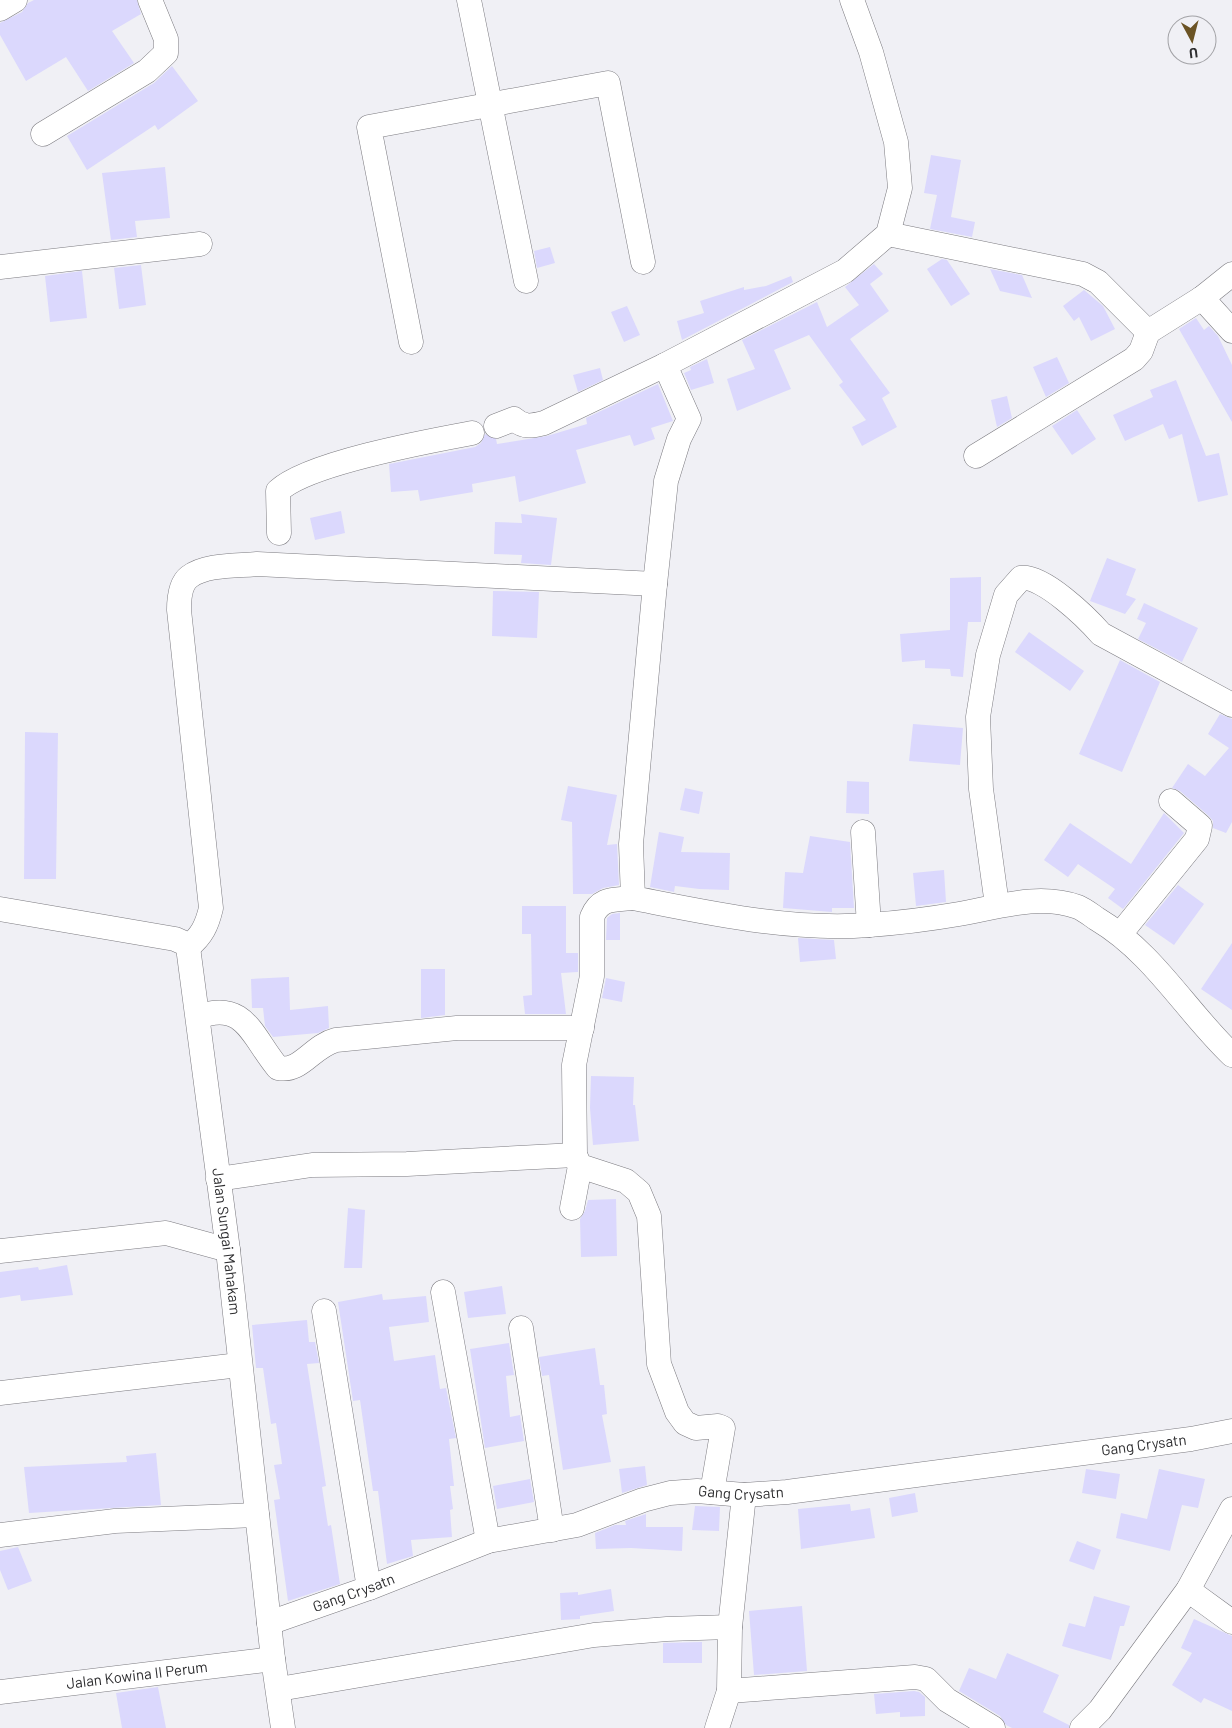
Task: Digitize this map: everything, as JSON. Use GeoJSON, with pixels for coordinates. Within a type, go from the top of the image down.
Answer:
{"type":"FeatureCollection","features":[{"type":"Feature","properties":{"kind":"street"},"geometry":{"type":"LineString","coordinates":[[0,9],[15,0]]}},
{"type":"Feature","properties":{"kind":"street"},"geometry":{"type":"LineString","coordinates":[[43,134],[124,86],[147,70],[166,53],[166,39],[150,0]]}},
{"type":"Feature","properties":{"kind":"street"},"geometry":{"type":"LineString","coordinates":[[469,0],[526,281]]}},
{"type":"Feature","properties":{"kind":"street"},"geometry":{"type":"LineString","coordinates":[[496,426],[514,419],[521,425],[531,426],[544,423],[665,365],[845,271],[888,234],[900,188],[896,142],[879,78],[852,0]]}},
{"type":"Feature","properties":{"kind":"street"},"geometry":{"type":"LineString","coordinates":[[411,342],[369,127],[608,83],[642,262]]}},
{"type":"Feature","properties":{"kind":"street"},"geometry":{"type":"LineString","coordinates":[[888,234],[1083,274],[1098,282],[1148,332]]}},
{"type":"Feature","properties":{"kind":"street"},"geometry":{"type":"LineString","coordinates":[[0,267],[200,244]]}},
{"type":"Feature","properties":{"kind":"street"},"geometry":{"type":"LineString","coordinates":[[976,456],[1134,359],[1141,351],[1148,332],[1202,298],[1232,274]]}},
{"type":"Feature","properties":{"kind":"street"},"geometry":{"type":"LineString","coordinates":[[1202,298],[1232,331]]}},
{"type":"Feature","properties":{"kind":"street"},"geometry":{"type":"LineString","coordinates":[[633,898],[631,844],[666,481],[679,439],[689,419],[665,365]]}},
{"type":"Feature","properties":{"kind":"street"},"geometry":{"type":"LineString","coordinates":[[279,534],[278,492],[285,485],[302,475],[412,445],[472,433]]}},
{"type":"Feature","properties":{"kind":"street"},"geometry":{"type":"LineString","coordinates":[[0,909],[175,940],[184,943],[188,947],[197,941],[206,927],[211,908],[178,610],[180,594],[188,578],[205,570],[257,564],[655,584]]}},
{"type":"Feature","properties":{"kind":"street"},"geometry":{"type":"LineString","coordinates":[[997,905],[981,789],[978,717],[988,654],[1006,595],[1021,578],[1036,580],[1085,616],[1101,634],[1232,705]]}},
{"type":"Feature","properties":{"kind":"street"},"geometry":{"type":"LineString","coordinates":[[1121,932],[1197,839],[1200,832],[1200,826],[1170,801]]}},
{"type":"Feature","properties":{"kind":"street"},"geometry":{"type":"LineString","coordinates":[[863,832],[869,925]]}},
{"type":"Feature","properties":{"kind":"street"},"geometry":{"type":"LineString","coordinates":[[572,1208],[578,1161],[574,1065],[582,1028],[583,1010],[592,976],[591,931],[596,908],[602,902],[633,898],[752,920],[818,926],[869,925],[959,914],[997,905],[1052,901],[1079,908],[1121,932],[1232,1055]]}},
{"type":"Feature","properties":{"kind":"street","name":"Jalan Sungai Mahakam"},"geometry":{"type":"LineString","coordinates":[[188,947],[228,1250],[273,1659],[283,1728]]}},
{"type":"Feature","properties":{"kind":"street"},"geometry":{"type":"LineString","coordinates":[[198,1017],[213,1011],[226,1011],[240,1016],[278,1068],[286,1070],[295,1067],[324,1043],[336,1040],[457,1028],[582,1028]]}},
{"type":"Feature","properties":{"kind":"street"},"geometry":{"type":"LineString","coordinates":[[218,1179],[312,1165],[578,1161],[626,1181],[640,1192],[649,1216],[660,1364],[677,1412],[685,1423],[696,1428],[718,1426],[723,1428],[712,1492]]}},
{"type":"Feature","properties":{"kind":"street"},"geometry":{"type":"LineString","coordinates":[[0,1251],[166,1233],[228,1250]]}},
{"type":"Feature","properties":{"kind":"street"},"geometry":{"type":"LineString","coordinates":[[443,1292],[488,1541]]}},
{"type":"Feature","properties":{"kind":"street"},"geometry":{"type":"LineString","coordinates":[[324,1311],[369,1588]]}},
{"type":"Feature","properties":{"kind":"street"},"geometry":{"type":"LineString","coordinates":[[521,1328],[552,1530]]}},
{"type":"Feature","properties":{"kind":"street"},"geometry":{"type":"LineString","coordinates":[[0,1393],[240,1365]]}},
{"type":"Feature","properties":{"kind":"street","name":"Gang Crysatn"},"geometry":{"type":"LineString","coordinates":[[269,1623],[369,1588],[488,1541],[596,1520],[643,1500],[670,1493],[697,1490],[744,1495],[787,1492],[1191,1439],[1232,1431]]}},
{"type":"Feature","properties":{"kind":"street"},"geometry":{"type":"LineString","coordinates":[[717,1728],[729,1691],[730,1627],[744,1495]]}},
{"type":"Feature","properties":{"kind":"street"},"geometry":{"type":"LineString","coordinates":[[1082,1728],[1100,1710],[1188,1590],[1232,1509]]}},
{"type":"Feature","properties":{"kind":"street"},"geometry":{"type":"LineString","coordinates":[[0,1536],[114,1521],[257,1515]]}},
{"type":"Feature","properties":{"kind":"street"},"geometry":{"type":"LineString","coordinates":[[1188,1590],[1232,1622]]}},
{"type":"Feature","properties":{"kind":"street"},"geometry":{"type":"LineString","coordinates":[[278,1689],[594,1635],[667,1629],[730,1627]]}},
{"type":"Feature","properties":{"kind":"street","name":"Jalan Kowina II Perum"},"geometry":{"type":"LineString","coordinates":[[0,1692],[273,1659]]}},
{"type":"Feature","properties":{"kind":"street"},"geometry":{"type":"LineString","coordinates":[[729,1691],[915,1677],[926,1679],[947,1700],[993,1728]]}},
{"type":"Feature","properties":{"kind":"building"},"geometry":{"type":"Polygon","coordinates":[[[34,0],[137,0],[141,14],[112,31],[134,63],[88,91],[66,57],[26,81],[0,35],[0,23],[22,12],[28,3],[34,0]]]}},
{"type":"Feature","properties":{"kind":"building"},"geometry":{"type":"Polygon","coordinates":[[[172,66],[198,101],[158,130],[155,125],[87,170],[67,136],[154,83],[172,66]]]}},
{"type":"Feature","properties":{"kind":"building"},"geometry":{"type":"Polygon","coordinates":[[[931,155],[961,160],[951,217],[975,222],[972,237],[930,229],[937,195],[924,193],[931,155]]]}},
{"type":"Feature","properties":{"kind":"building"},"geometry":{"type":"Polygon","coordinates":[[[165,167],[170,218],[135,221],[137,237],[111,240],[102,173],[165,167]]]}},
{"type":"Feature","properties":{"kind":"building"},"geometry":{"type":"Polygon","coordinates":[[[550,247],[555,263],[537,268],[534,251],[550,247]]]}},
{"type":"Feature","properties":{"kind":"building"},"geometry":{"type":"Polygon","coordinates":[[[942,259],[947,260],[970,294],[951,306],[927,269],[942,259]]]}},
{"type":"Feature","properties":{"kind":"building"},"geometry":{"type":"Polygon","coordinates":[[[874,264],[883,274],[870,284],[889,311],[850,339],[890,393],[882,398],[897,427],[862,446],[852,427],[866,420],[839,385],[843,382],[809,335],[774,350],[791,389],[737,411],[727,379],[755,369],[742,340],[817,302],[827,327],[859,305],[845,287],[874,264]]]}},
{"type":"Feature","properties":{"kind":"building"},"geometry":{"type":"Polygon","coordinates":[[[141,265],[146,305],[119,309],[114,268],[141,265]]]}},
{"type":"Feature","properties":{"kind":"building"},"geometry":{"type":"Polygon","coordinates":[[[990,269],[1022,275],[1032,298],[1000,291],[990,269]]]}},
{"type":"Feature","properties":{"kind":"building"},"geometry":{"type":"Polygon","coordinates":[[[82,271],[87,318],[50,322],[45,276],[82,271]]]}},
{"type":"Feature","properties":{"kind":"building"},"geometry":{"type":"Polygon","coordinates":[[[791,276],[793,282],[682,340],[677,321],[704,313],[700,301],[744,287],[744,290],[766,286],[791,276]]]}},
{"type":"Feature","properties":{"kind":"building"},"geometry":{"type":"Polygon","coordinates":[[[1084,290],[1103,306],[1115,329],[1091,341],[1079,317],[1074,321],[1063,306],[1084,290]]]}},
{"type":"Feature","properties":{"kind":"building"},"geometry":{"type":"Polygon","coordinates":[[[627,306],[640,335],[624,342],[611,312],[627,306]]]}},
{"type":"Feature","properties":{"kind":"building"},"geometry":{"type":"Polygon","coordinates":[[[1196,318],[1204,330],[1209,326],[1218,336],[1232,365],[1232,422],[1179,329],[1196,318]]]}},
{"type":"Feature","properties":{"kind":"building"},"geometry":{"type":"Polygon","coordinates":[[[1057,357],[1069,383],[1046,397],[1033,367],[1057,357]]]}},
{"type":"Feature","properties":{"kind":"building"},"geometry":{"type":"Polygon","coordinates":[[[707,359],[714,383],[691,390],[684,373],[691,370],[690,367],[707,359]]]}},
{"type":"Feature","properties":{"kind":"building"},"geometry":{"type":"Polygon","coordinates":[[[600,368],[603,380],[578,392],[573,375],[600,368]]]}},
{"type":"Feature","properties":{"kind":"building"},"geometry":{"type":"Polygon","coordinates":[[[1176,380],[1206,456],[1219,453],[1228,495],[1198,502],[1182,434],[1169,439],[1163,424],[1125,441],[1113,415],[1153,397],[1150,390],[1176,380]]]}},
{"type":"Feature","properties":{"kind":"building"},"geometry":{"type":"Polygon","coordinates":[[[658,384],[673,421],[651,428],[655,439],[634,446],[630,435],[576,450],[586,483],[519,502],[515,476],[472,484],[473,492],[420,501],[418,490],[391,492],[389,464],[475,447],[481,443],[485,434],[496,439],[497,444],[547,436],[587,424],[586,418],[658,384]]]}},
{"type":"Feature","properties":{"kind":"building"},"geometry":{"type":"Polygon","coordinates":[[[1007,396],[1012,418],[997,427],[991,400],[1007,396]]]}},
{"type":"Feature","properties":{"kind":"building"},"geometry":{"type":"Polygon","coordinates":[[[1077,410],[1096,439],[1072,455],[1052,426],[1077,410]]]}},
{"type":"Feature","properties":{"kind":"building"},"geometry":{"type":"Polygon","coordinates":[[[341,511],[345,533],[315,540],[310,518],[341,511]]]}},
{"type":"Feature","properties":{"kind":"building"},"geometry":{"type":"Polygon","coordinates":[[[521,514],[557,518],[551,565],[521,563],[522,555],[494,554],[495,522],[522,523],[521,514]]]}},
{"type":"Feature","properties":{"kind":"building"},"geometry":{"type":"Polygon","coordinates":[[[1107,558],[1136,569],[1126,595],[1136,599],[1125,614],[1090,601],[1107,558]]]}},
{"type":"Feature","properties":{"kind":"building"},"geometry":{"type":"Polygon","coordinates":[[[981,577],[981,622],[968,622],[963,677],[951,676],[950,669],[925,668],[925,660],[902,662],[900,634],[950,630],[950,578],[981,577]]]}},
{"type":"Feature","properties":{"kind":"building"},"geometry":{"type":"Polygon","coordinates":[[[493,591],[539,592],[537,638],[492,636],[493,591]]]}},
{"type":"Feature","properties":{"kind":"building"},"geometry":{"type":"Polygon","coordinates":[[[1144,603],[1198,628],[1182,662],[1138,639],[1146,623],[1137,619],[1144,603]]]}},
{"type":"Feature","properties":{"kind":"building"},"geometry":{"type":"Polygon","coordinates":[[[1029,632],[1084,671],[1070,691],[1015,652],[1029,632]]]}},
{"type":"Feature","properties":{"kind":"building"},"geometry":{"type":"Polygon","coordinates":[[[1120,660],[1160,682],[1122,772],[1079,754],[1120,660]]]}},
{"type":"Feature","properties":{"kind":"building"},"geometry":{"type":"Polygon","coordinates":[[[1220,714],[1232,719],[1232,822],[1226,833],[1213,828],[1213,821],[1209,816],[1180,791],[1172,788],[1188,764],[1205,776],[1229,748],[1208,734],[1220,714]]]}},
{"type":"Feature","properties":{"kind":"building"},"geometry":{"type":"Polygon","coordinates":[[[913,724],[963,728],[960,765],[909,761],[913,724]]]}},
{"type":"Feature","properties":{"kind":"building"},"geometry":{"type":"Polygon","coordinates":[[[25,732],[58,733],[56,879],[24,879],[25,732]]]}},
{"type":"Feature","properties":{"kind":"building"},"geometry":{"type":"Polygon","coordinates":[[[847,781],[869,782],[869,814],[846,813],[847,781]]]}},
{"type":"Feature","properties":{"kind":"building"},"geometry":{"type":"Polygon","coordinates":[[[568,786],[617,795],[607,845],[617,844],[619,885],[603,888],[592,894],[573,894],[572,822],[561,820],[568,786]]]}},
{"type":"Feature","properties":{"kind":"building"},"geometry":{"type":"Polygon","coordinates":[[[685,788],[703,792],[699,814],[680,810],[685,788]]]}},
{"type":"Feature","properties":{"kind":"building"},"geometry":{"type":"Polygon","coordinates":[[[1164,813],[1184,833],[1123,909],[1108,898],[1115,889],[1078,864],[1068,877],[1044,860],[1070,823],[1131,864],[1164,813]]]}},
{"type":"Feature","properties":{"kind":"building"},"geometry":{"type":"Polygon","coordinates":[[[659,832],[684,837],[681,852],[730,853],[729,890],[675,886],[674,892],[650,887],[659,832]]]}},
{"type":"Feature","properties":{"kind":"building"},"geometry":{"type":"Polygon","coordinates":[[[810,836],[850,842],[854,908],[832,908],[832,912],[783,908],[785,872],[803,873],[810,836]]]}},
{"type":"Feature","properties":{"kind":"building"},"geometry":{"type":"Polygon","coordinates":[[[944,870],[946,902],[916,906],[913,873],[944,870]]]}},
{"type":"Feature","properties":{"kind":"building"},"geometry":{"type":"Polygon","coordinates":[[[1178,885],[1204,904],[1174,945],[1145,925],[1178,885]]]}},
{"type":"Feature","properties":{"kind":"building"},"geometry":{"type":"Polygon","coordinates":[[[522,906],[566,906],[566,953],[578,953],[578,972],[561,973],[566,1014],[525,1014],[523,996],[532,995],[531,934],[522,934],[522,906]]]}},
{"type":"Feature","properties":{"kind":"building"},"geometry":{"type":"Polygon","coordinates":[[[620,913],[620,940],[606,940],[607,918],[612,914],[620,913]]]}},
{"type":"Feature","properties":{"kind":"building"},"geometry":{"type":"Polygon","coordinates":[[[798,938],[834,940],[836,959],[800,962],[798,938]]]}},
{"type":"Feature","properties":{"kind":"building"},"geometry":{"type":"Polygon","coordinates":[[[1232,943],[1232,1010],[1201,989],[1232,943]]]}},
{"type":"Feature","properties":{"kind":"building"},"geometry":{"type":"Polygon","coordinates":[[[421,969],[445,969],[445,1015],[421,1018],[421,969]]]}},
{"type":"Feature","properties":{"kind":"building"},"geometry":{"type":"Polygon","coordinates":[[[289,977],[290,1010],[328,1006],[329,1028],[318,1033],[273,1037],[265,1026],[263,1008],[252,1008],[251,979],[289,977]]]}},
{"type":"Feature","properties":{"kind":"building"},"geometry":{"type":"Polygon","coordinates":[[[606,978],[625,982],[622,1002],[602,998],[606,978]]]}},
{"type":"Feature","properties":{"kind":"building"},"geometry":{"type":"Polygon","coordinates":[[[591,1076],[634,1077],[633,1105],[635,1105],[639,1141],[593,1145],[590,1108],[591,1076]]]}},
{"type":"Feature","properties":{"kind":"building"},"geometry":{"type":"Polygon","coordinates":[[[616,1199],[617,1256],[581,1257],[580,1219],[585,1211],[588,1200],[616,1199]]]}},
{"type":"Feature","properties":{"kind":"building"},"geometry":{"type":"Polygon","coordinates":[[[348,1208],[365,1210],[362,1268],[344,1268],[348,1208]]]}},
{"type":"Feature","properties":{"kind":"building"},"geometry":{"type":"Polygon","coordinates":[[[67,1265],[73,1295],[21,1301],[20,1295],[0,1298],[0,1272],[38,1267],[39,1270],[67,1265]]]}},
{"type":"Feature","properties":{"kind":"building"},"geometry":{"type":"Polygon","coordinates":[[[502,1286],[506,1314],[468,1318],[464,1292],[502,1286]]]}},
{"type":"Feature","properties":{"kind":"building"},"geometry":{"type":"Polygon","coordinates":[[[382,1294],[383,1300],[426,1296],[429,1322],[389,1327],[394,1361],[435,1355],[440,1389],[446,1388],[456,1438],[449,1439],[454,1486],[450,1486],[453,1509],[450,1510],[452,1537],[411,1540],[413,1556],[387,1564],[378,1491],[373,1491],[360,1400],[353,1401],[338,1302],[382,1294]]]}},
{"type":"Feature","properties":{"kind":"building"},"geometry":{"type":"Polygon","coordinates":[[[307,1320],[309,1342],[315,1342],[319,1363],[307,1364],[326,1486],[322,1487],[328,1526],[331,1525],[340,1584],[288,1601],[274,1500],[280,1499],[274,1465],[282,1464],[276,1423],[271,1424],[263,1368],[256,1368],[252,1325],[307,1320]]]}},
{"type":"Feature","properties":{"kind":"building"},"geometry":{"type":"Polygon","coordinates":[[[509,1343],[514,1375],[506,1376],[510,1417],[520,1415],[524,1441],[485,1448],[470,1349],[509,1343]]]}},
{"type":"Feature","properties":{"kind":"building"},"geometry":{"type":"Polygon","coordinates":[[[595,1348],[600,1385],[604,1385],[607,1414],[602,1415],[611,1462],[563,1470],[549,1375],[542,1376],[539,1357],[595,1348]]]}},
{"type":"Feature","properties":{"kind":"building"},"geometry":{"type":"Polygon","coordinates":[[[156,1453],[161,1505],[29,1513],[24,1467],[127,1462],[126,1456],[156,1453]]]}},
{"type":"Feature","properties":{"kind":"building"},"geometry":{"type":"Polygon","coordinates":[[[645,1466],[647,1485],[622,1493],[619,1469],[645,1466]]]}},
{"type":"Feature","properties":{"kind":"building"},"geometry":{"type":"Polygon","coordinates":[[[1086,1469],[1120,1474],[1116,1499],[1082,1493],[1086,1469]]]}},
{"type":"Feature","properties":{"kind":"building"},"geometry":{"type":"Polygon","coordinates":[[[1159,1469],[1205,1479],[1198,1508],[1182,1505],[1170,1551],[1116,1538],[1121,1513],[1147,1519],[1159,1469]]]}},
{"type":"Feature","properties":{"kind":"building"},"geometry":{"type":"Polygon","coordinates":[[[530,1479],[534,1502],[497,1509],[493,1486],[530,1479]]]}},
{"type":"Feature","properties":{"kind":"building"},"geometry":{"type":"Polygon","coordinates":[[[915,1493],[918,1512],[892,1517],[889,1498],[915,1493]]]}},
{"type":"Feature","properties":{"kind":"building"},"geometry":{"type":"Polygon","coordinates":[[[850,1504],[851,1511],[870,1508],[875,1538],[801,1549],[798,1509],[850,1504]]]}},
{"type":"Feature","properties":{"kind":"building"},"geometry":{"type":"Polygon","coordinates":[[[695,1506],[720,1507],[719,1531],[692,1530],[695,1506]]]}},
{"type":"Feature","properties":{"kind":"building"},"geometry":{"type":"Polygon","coordinates":[[[646,1514],[646,1527],[683,1527],[682,1551],[631,1548],[596,1549],[595,1533],[615,1525],[626,1525],[625,1521],[646,1514]]]}},
{"type":"Feature","properties":{"kind":"building"},"geometry":{"type":"Polygon","coordinates":[[[1077,1541],[1101,1550],[1094,1570],[1069,1561],[1077,1541]]]}},
{"type":"Feature","properties":{"kind":"building"},"geometry":{"type":"Polygon","coordinates":[[[18,1547],[32,1581],[8,1590],[0,1570],[0,1551],[18,1547]]]}},
{"type":"Feature","properties":{"kind":"building"},"geometry":{"type":"Polygon","coordinates":[[[611,1589],[614,1611],[580,1616],[580,1619],[561,1620],[560,1593],[578,1592],[578,1595],[611,1589]]]}},
{"type":"Feature","properties":{"kind":"building"},"geometry":{"type":"Polygon","coordinates":[[[1094,1596],[1130,1606],[1124,1626],[1120,1626],[1111,1660],[1062,1646],[1069,1623],[1085,1627],[1094,1596]]]}},
{"type":"Feature","properties":{"kind":"building"},"geometry":{"type":"Polygon","coordinates":[[[802,1606],[807,1671],[754,1675],[749,1611],[802,1606]]]}},
{"type":"Feature","properties":{"kind":"building"},"geometry":{"type":"Polygon","coordinates":[[[1194,1619],[1232,1636],[1232,1711],[1204,1698],[1201,1703],[1172,1685],[1192,1653],[1181,1648],[1194,1619]]]}},
{"type":"Feature","properties":{"kind":"building"},"geometry":{"type":"Polygon","coordinates":[[[702,1642],[702,1663],[663,1663],[663,1643],[702,1642]]]}},
{"type":"Feature","properties":{"kind":"building"},"geometry":{"type":"Polygon","coordinates":[[[1007,1653],[1059,1675],[1043,1712],[1069,1725],[1069,1728],[1012,1728],[1006,1725],[1000,1716],[959,1691],[969,1668],[996,1679],[1007,1653]]]}},
{"type":"Feature","properties":{"kind":"building"},"geometry":{"type":"Polygon","coordinates":[[[158,1687],[166,1728],[122,1728],[116,1693],[158,1687]]]}},
{"type":"Feature","properties":{"kind":"building"},"geometry":{"type":"Polygon","coordinates":[[[919,1692],[925,1697],[925,1716],[900,1717],[900,1712],[876,1714],[874,1694],[919,1692]]]}}]}
